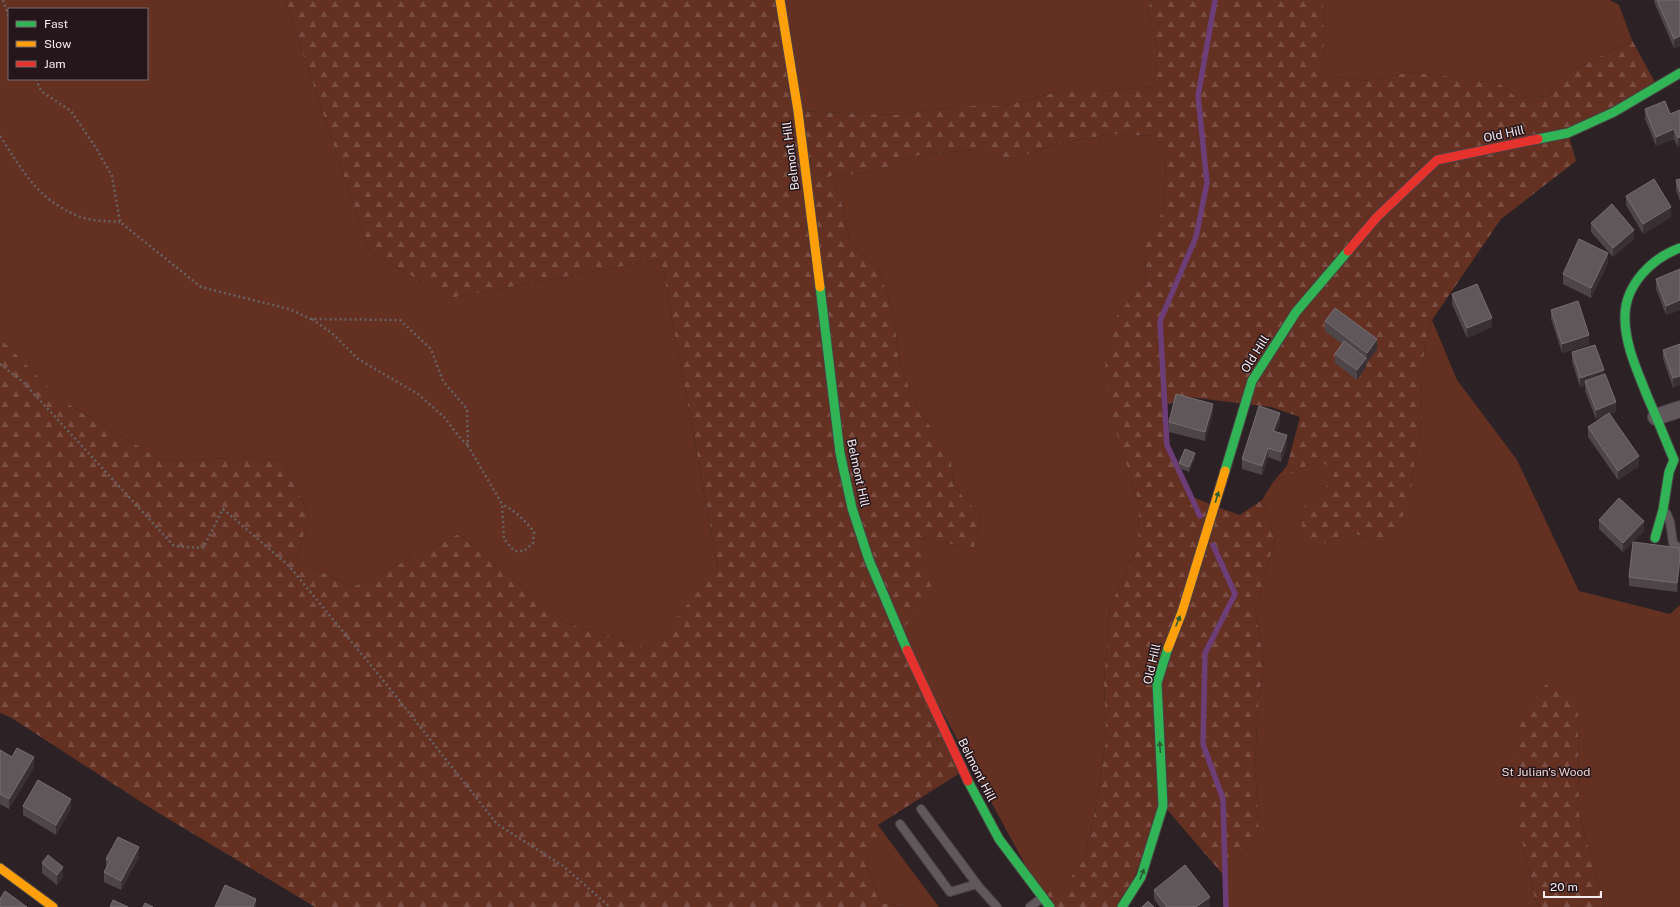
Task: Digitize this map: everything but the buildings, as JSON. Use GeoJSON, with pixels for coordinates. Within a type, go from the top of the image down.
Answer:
{"type":"FeatureCollection","features":[{"type":"Feature","properties":{"kind":"street","name":"Belmont Hill"},"geometry":{"type":"LineString","coordinates":[[780,0],[798,111],[840,453],[852,508],[869,560],[899,632],[962,771],[999,839],[1050,907]]}},
{"type":"Feature","properties":{"kind":"street","name":"Old Hill"},"geometry":{"type":"LineString","coordinates":[[1122,907],[1141,878],[1163,806],[1157,683],[1169,643],[1182,612],[1252,381],[1296,312],[1377,217],[1437,160],[1568,133],[1614,112],[1680,73]]}},
{"type":"Feature","properties":{"kind":"street"},"geometry":{"type":"LineString","coordinates":[[1655,538],[1664,505],[1669,472],[1674,460],[1634,362],[1627,336],[1625,314],[1630,295],[1640,278],[1651,264],[1663,255],[1680,248]]}},
{"type":"Feature","properties":{"kind":"street"},"geometry":{"type":"LineString","coordinates":[[1656,417],[1680,409]]}},
{"type":"Feature","properties":{"kind":"street"},"geometry":{"type":"LineString","coordinates":[[0,868],[53,907]]}},
{"type":"Feature","properties":{"kind":"lane"},"geometry":{"type":"LineString","coordinates":[[1664,505],[1670,522],[1673,543],[1680,549]]}},
{"type":"Feature","properties":{"kind":"lane"},"geometry":{"type":"LineString","coordinates":[[921,809],[977,884],[997,907]]}},
{"type":"Feature","properties":{"kind":"lane"},"geometry":{"type":"LineString","coordinates":[[900,824],[950,892],[977,884]]}},
{"type":"Feature","properties":{"kind":"lane"},"geometry":{"type":"LineString","coordinates":[[1030,907],[1043,897]]}},
{"type":"Feature","properties":{"kind":"path"},"geometry":{"type":"LineString","coordinates":[[3,0],[8,14]]}},
{"type":"Feature","properties":{"kind":"path"},"geometry":{"type":"LineString","coordinates":[[36,80],[41,91],[70,111],[96,148],[112,176],[120,222]]}},
{"type":"Feature","properties":{"kind":"path"},"geometry":{"type":"LineString","coordinates":[[0,136],[31,184],[51,201],[78,216],[120,222],[201,287],[290,309],[311,319],[333,334],[358,359],[418,394],[444,416],[468,446],[502,504],[504,539],[514,551],[524,550],[533,543],[534,532],[528,523],[514,510],[502,504]]}},
{"type":"Feature","properties":{"kind":"path"},"geometry":{"type":"LineString","coordinates":[[311,319],[400,320],[431,349],[443,382],[467,409],[468,446]]}},
{"type":"Feature","properties":{"kind":"path"},"geometry":{"type":"LineString","coordinates":[[0,364],[23,382],[174,546],[203,548],[223,509],[289,566],[387,685],[497,824],[563,866],[610,907]]}},
{"type":"Feature","properties":{"kind":"green space"},"geometry":{"type":"Polygon","coordinates":[[[0,0],[285,0],[369,251],[450,298],[661,259],[718,569],[650,649],[566,623],[459,534],[353,587],[297,560],[309,515],[283,460],[233,458],[163,461],[60,399],[0,338],[0,0]]]}},
{"type":"Feature","properties":{"kind":"green space"},"geometry":{"type":"Polygon","coordinates":[[[285,0],[780,0],[798,111],[895,115],[960,106],[1003,106],[1061,91],[1100,91],[1152,87],[1158,54],[1148,11],[1151,0],[1323,0],[1324,41],[1322,75],[1365,81],[1410,72],[1500,84],[1517,98],[1549,96],[1556,81],[1632,40],[1657,86],[1568,133],[1576,161],[1501,219],[1432,320],[1426,339],[1421,376],[1422,421],[1412,484],[1399,529],[1383,543],[1349,532],[1319,546],[1300,537],[1305,505],[1324,492],[1335,469],[1318,461],[1273,482],[1287,466],[1300,417],[1271,407],[1189,397],[1165,405],[1167,445],[1191,496],[1240,515],[1262,500],[1275,539],[1255,611],[1264,659],[1257,717],[1255,769],[1259,831],[1225,877],[1164,806],[1122,907],[1050,907],[1041,894],[1065,886],[1085,856],[1096,807],[1106,740],[1104,681],[1110,606],[1138,547],[1139,504],[1110,412],[1105,363],[1118,313],[1146,282],[1145,247],[1163,210],[1166,164],[1155,136],[1113,134],[1059,143],[1013,159],[974,150],[922,154],[873,172],[830,176],[841,201],[851,245],[879,269],[894,318],[899,362],[918,410],[950,453],[954,486],[981,517],[974,548],[916,538],[931,586],[915,616],[899,632],[963,771],[878,825],[889,840],[875,846],[866,865],[881,903],[904,907],[315,907],[152,809],[10,717],[0,713],[0,338],[60,399],[163,461],[233,458],[283,460],[309,515],[297,560],[353,587],[459,534],[566,623],[650,649],[718,568],[661,259],[450,298],[369,251],[285,0]]]}},
{"type":"Feature","properties":{"kind":"green space"},"geometry":{"type":"Polygon","coordinates":[[[780,0],[1151,0],[1148,11],[1158,54],[1152,87],[1100,91],[1061,91],[1003,106],[960,106],[895,115],[798,111],[780,0]]]}},
{"type":"Feature","properties":{"kind":"green space"},"geometry":{"type":"Polygon","coordinates":[[[1323,0],[1610,0],[1619,5],[1632,40],[1556,81],[1549,96],[1517,98],[1500,84],[1410,72],[1365,81],[1322,75],[1324,41],[1323,0]]]}},
{"type":"Feature","properties":{"kind":"green space"},"geometry":{"type":"Polygon","coordinates":[[[1113,134],[1155,136],[1166,164],[1163,210],[1145,248],[1146,282],[1118,313],[1122,450],[1139,504],[1138,547],[1110,606],[1104,681],[1106,740],[1096,807],[1085,856],[1065,886],[1041,894],[899,632],[916,538],[974,548],[981,517],[954,486],[950,453],[918,410],[899,362],[894,318],[879,269],[851,245],[841,201],[830,176],[873,172],[922,154],[974,150],[1013,159],[1059,143],[1113,134]]]}},
{"type":"Feature","properties":{"kind":"green space"},"geometry":{"type":"Polygon","coordinates":[[[1432,320],[1457,380],[1517,460],[1579,591],[1670,614],[1680,605],[1680,907],[1605,907],[1579,814],[1578,709],[1521,837],[1534,895],[1539,907],[1226,907],[1225,877],[1259,831],[1255,769],[1257,717],[1264,659],[1255,611],[1275,539],[1262,500],[1273,482],[1318,461],[1335,469],[1324,492],[1305,506],[1319,546],[1349,532],[1383,543],[1412,484],[1422,421],[1421,376],[1426,339],[1432,320]]]}},
{"type":"Feature","properties":{"kind":"green space","name":"St Julian's Wood"},"geometry":{"type":"Polygon","coordinates":[[[1547,683],[1578,709],[1579,814],[1605,907],[1539,907],[1534,895],[1521,837],[1513,771],[1519,719],[1547,683]]]}},
{"type":"Feature","properties":{"kind":"green space"},"geometry":{"type":"Polygon","coordinates":[[[889,840],[939,907],[904,907],[881,903],[866,865],[875,846],[889,840]]]}},
{"type":"Feature","properties":{"kind":"waterway"},"geometry":{"type":"LineString","coordinates":[[1200,516],[1167,445],[1160,321],[1196,237],[1207,183],[1198,96],[1215,0]]}},
{"type":"Feature","properties":{"kind":"waterway"},"geometry":{"type":"LineString","coordinates":[[1213,545],[1235,594],[1205,653],[1203,744],[1223,799],[1226,907]]}},
{"type":"Feature","properties":{"kind":"traffic: fast"},"geometry":{"type":"LineString","coordinates":[[1538,139],[1568,133],[1614,112],[1680,73]]}},
{"type":"Feature","properties":{"kind":"traffic: fast"},"geometry":{"type":"LineString","coordinates":[[1655,538],[1663,510],[1669,472],[1674,460],[1632,358],[1625,326],[1625,315],[1630,293],[1642,274],[1660,258],[1680,248]]}},
{"type":"Feature","properties":{"kind":"traffic: fast"},"geometry":{"type":"LineString","coordinates":[[1225,471],[1252,381],[1296,312],[1348,251]]}},
{"type":"Feature","properties":{"kind":"traffic: fast"},"geometry":{"type":"LineString","coordinates":[[820,287],[840,453],[852,508],[869,560],[907,650]]}},
{"type":"Feature","properties":{"kind":"traffic: fast"},"geometry":{"type":"LineString","coordinates":[[1122,907],[1141,877],[1163,806],[1157,683],[1168,648]]}},
{"type":"Feature","properties":{"kind":"traffic: fast"},"geometry":{"type":"LineString","coordinates":[[968,781],[999,839],[1050,907]]}},
{"type":"Feature","properties":{"kind":"traffic: slow"},"geometry":{"type":"LineString","coordinates":[[780,0],[798,111],[820,287]]}},
{"type":"Feature","properties":{"kind":"traffic: slow"},"geometry":{"type":"LineString","coordinates":[[1168,648],[1182,612],[1225,471]]}},
{"type":"Feature","properties":{"kind":"traffic: slow"},"geometry":{"type":"LineString","coordinates":[[0,868],[53,907]]}},
{"type":"Feature","properties":{"kind":"traffic: jam"},"geometry":{"type":"LineString","coordinates":[[1348,251],[1377,217],[1437,160],[1538,139]]}},
{"type":"Feature","properties":{"kind":"traffic: jam"},"geometry":{"type":"LineString","coordinates":[[907,650],[968,781]]}}]}
